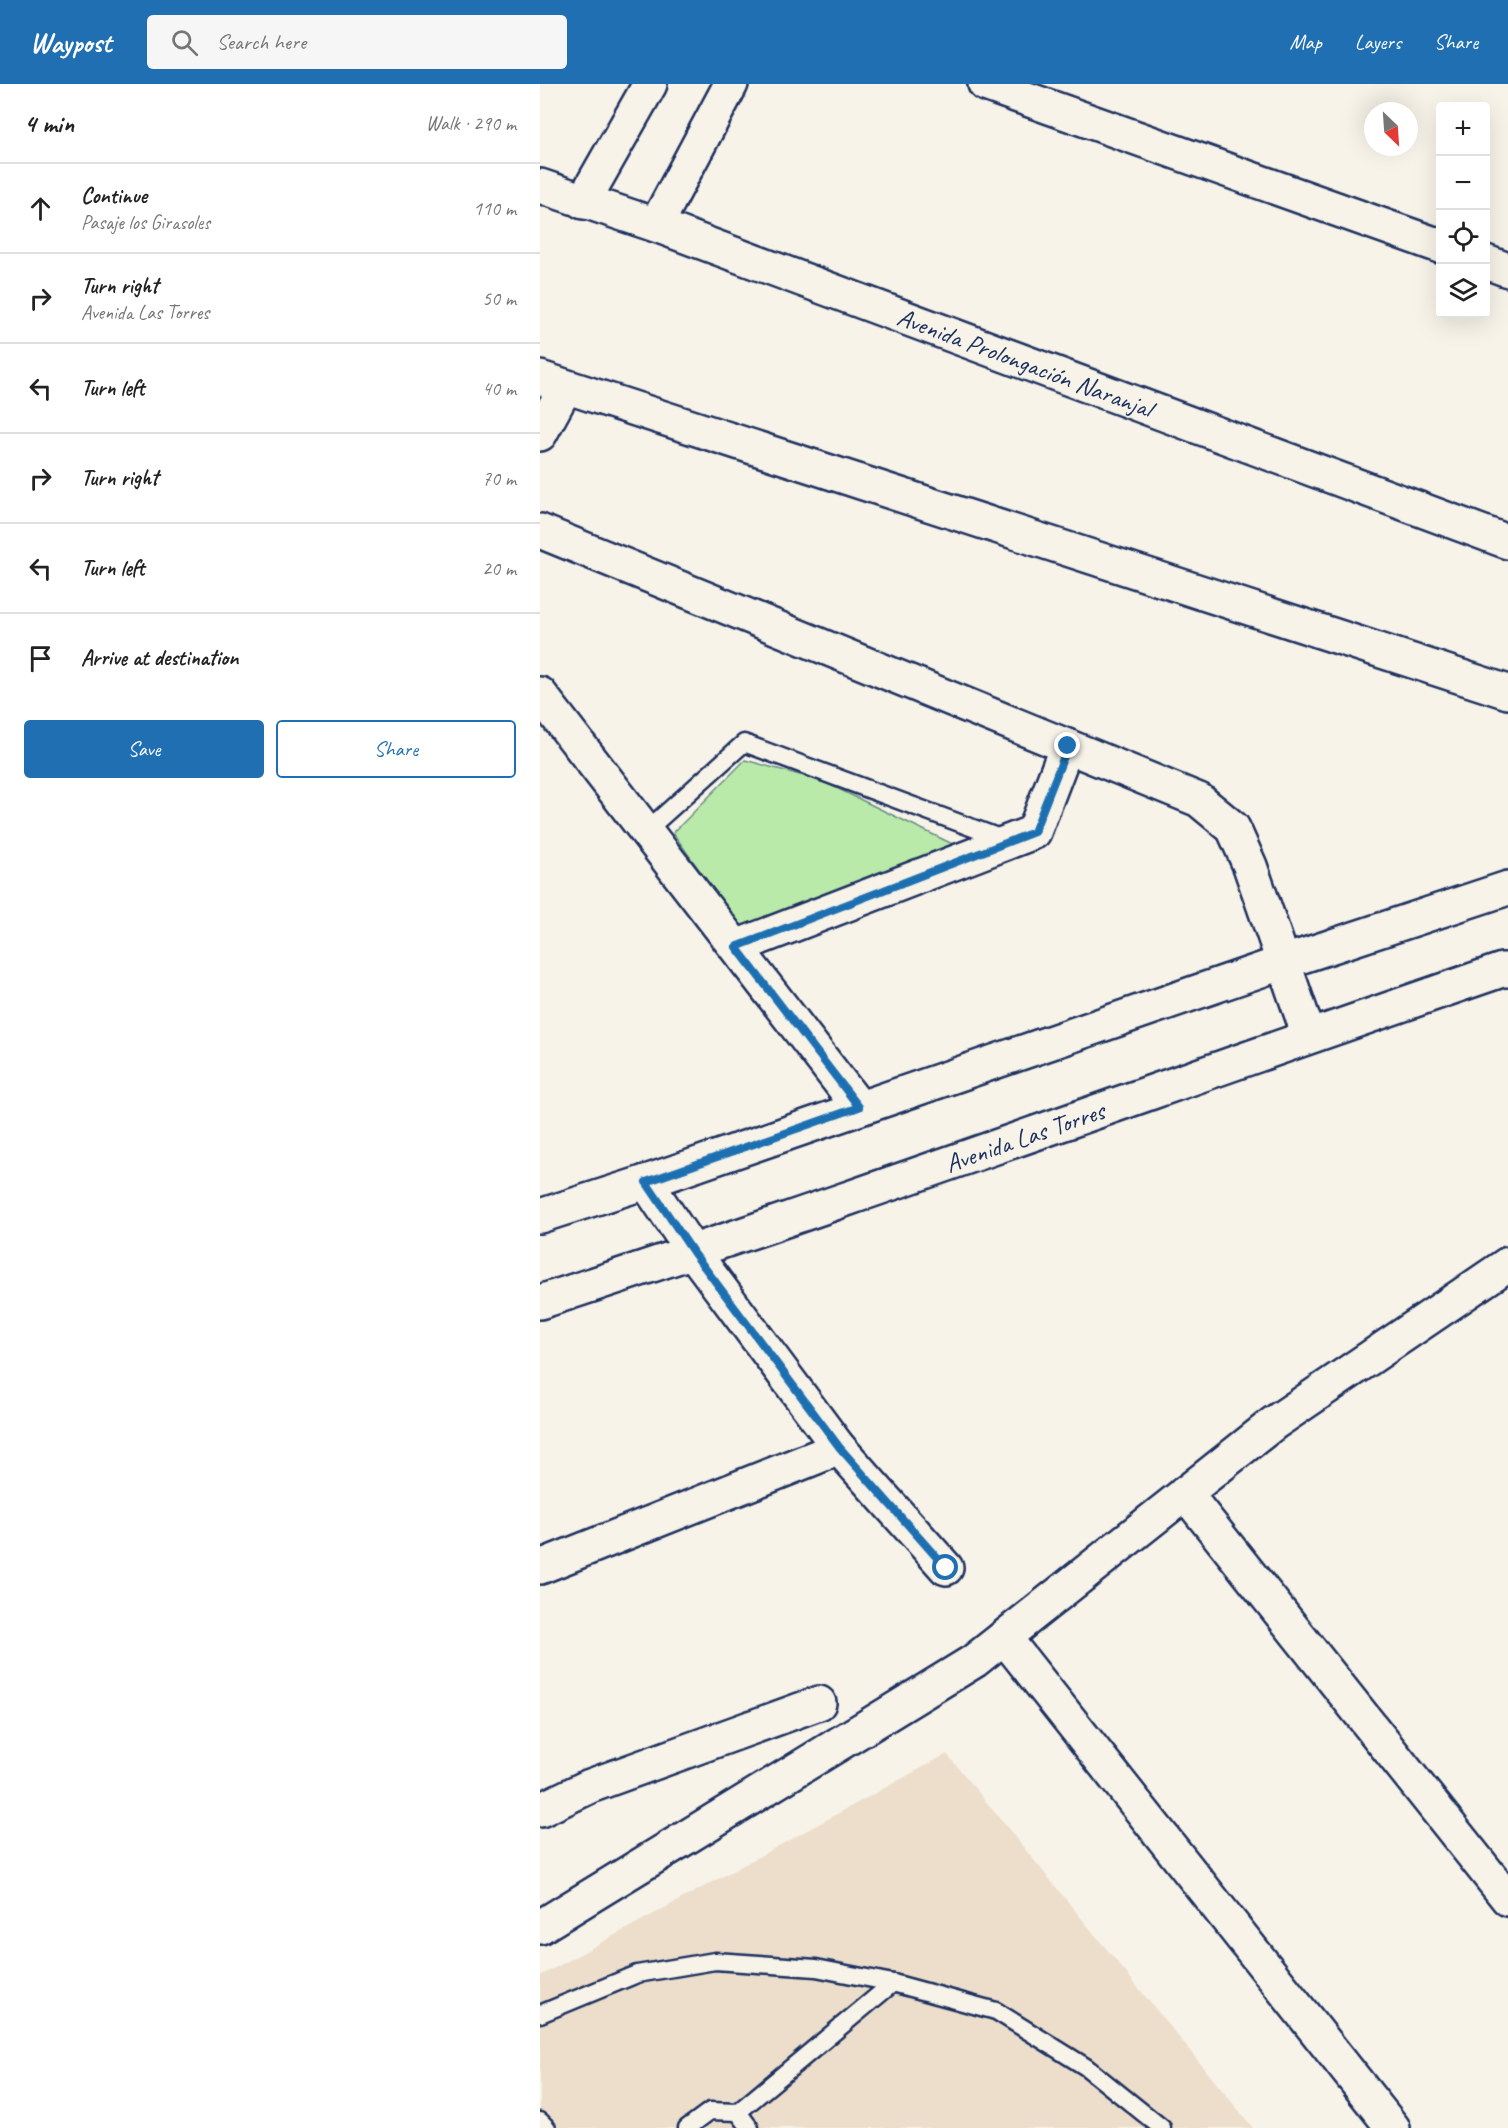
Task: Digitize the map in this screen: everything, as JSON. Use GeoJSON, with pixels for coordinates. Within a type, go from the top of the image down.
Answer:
{"type":"FeatureCollection","features":[{"type":"Feature","properties":{"kind":"street"},"geometry":{"type":"LineString","coordinates":[[584,202],[650,84]]}},
{"type":"Feature","properties":{"kind":"street"},"geometry":{"type":"LineString","coordinates":[[656,225],[731,84]]}},
{"type":"Feature","properties":{"kind":"street"},"geometry":{"type":"LineString","coordinates":[[985,84],[1436,245]]}},
{"type":"Feature","properties":{"kind":"street","name":"Avenida Prolongación Naranjal"},"geometry":{"type":"LineString","coordinates":[[540,186],[656,225],[1508,542]]}},
{"type":"Feature","properties":{"kind":"street"},"geometry":{"type":"LineString","coordinates":[[1490,264],[1508,270]]}},
{"type":"Feature","properties":{"kind":"street"},"geometry":{"type":"LineString","coordinates":[[540,434],[553,383],[1508,692]]}},
{"type":"Feature","properties":{"kind":"street"},"geometry":{"type":"LineString","coordinates":[[540,531],[1199,800],[1233,828],[1250,866],[1309,1036]]}},
{"type":"Feature","properties":{"kind":"street"},"geometry":{"type":"LineString","coordinates":[[540,694],[859,1107]]}},
{"type":"Feature","properties":{"kind":"street"},"geometry":{"type":"LineString","coordinates":[[736,947],[1034,832],[1068,746]]}},
{"type":"Feature","properties":{"kind":"street"},"geometry":{"type":"LineString","coordinates":[[540,1216],[646,1182],[1284,962],[1508,888]]}},
{"type":"Feature","properties":{"kind":"street","name":"Avenida Las Torres"},"geometry":{"type":"LineString","coordinates":[[540,1302],[693,1252],[1309,1036],[1502,970],[1508,970]]}},
{"type":"Feature","properties":{"kind":"street"},"geometry":{"type":"LineString","coordinates":[[646,1182],[693,1252],[840,1448],[946,1568]]}},
{"type":"Feature","properties":{"kind":"street"},"geometry":{"type":"LineString","coordinates":[[540,1928],[974,1661],[1274,1423],[1508,1264]]}},
{"type":"Feature","properties":{"kind":"street"},"geometry":{"type":"LineString","coordinates":[[540,1567],[840,1448]]}},
{"type":"Feature","properties":{"kind":"street"},"geometry":{"type":"LineString","coordinates":[[1185,1493],[1508,1899]]}},
{"type":"Feature","properties":{"kind":"street"},"geometry":{"type":"LineString","coordinates":[[1004,1637],[1393,2128]]}},
{"type":"Feature","properties":{"kind":"street"},"geometry":{"type":"LineString","coordinates":[[540,1810],[590,1786],[819,1703]]}},
{"type":"Feature","properties":{"kind":"lane"},"geometry":{"type":"LineString","coordinates":[[646,831],[744,743],[1009,841]]}},
{"type":"Feature","properties":{"kind":"lane"},"geometry":{"type":"LineString","coordinates":[[540,2014],[637,1974],[715,1961],[816,1968],[893,1983],[996,2011],[1086,2067],[1162,2128]]}},
{"type":"Feature","properties":{"kind":"lane"},"geometry":{"type":"LineString","coordinates":[[687,2128],[710,2111],[738,2112],[893,1983]]}},
{"type":"Feature","properties":{"kind":"lane"},"geometry":{"type":"LineString","coordinates":[[738,2112],[750,2128]]}},
{"type":"Feature","properties":{"kind":"lane"},"geometry":{"type":"LineString","coordinates":[[540,2121],[547,2128]]}},
{"type":"Feature","properties":{"kind":"shaded area"},"geometry":{"type":"Polygon","coordinates":[[[947,1754],[1253,2128],[540,2128],[540,1976],[947,1754]]]}},
{"type":"Feature","properties":{"kind":"green space"},"geometry":{"type":"Polygon","coordinates":[[[745,760],[822,781],[967,851],[744,933],[673,833],[745,760]]]}},
{"type":"Feature","properties":{"kind":"route"},"geometry":{"type":"LineString","coordinates":[[946,1568],[840,1448],[693,1252],[646,1182],[859,1107],[736,947],[1034,832],[1068,746]]}}]}
